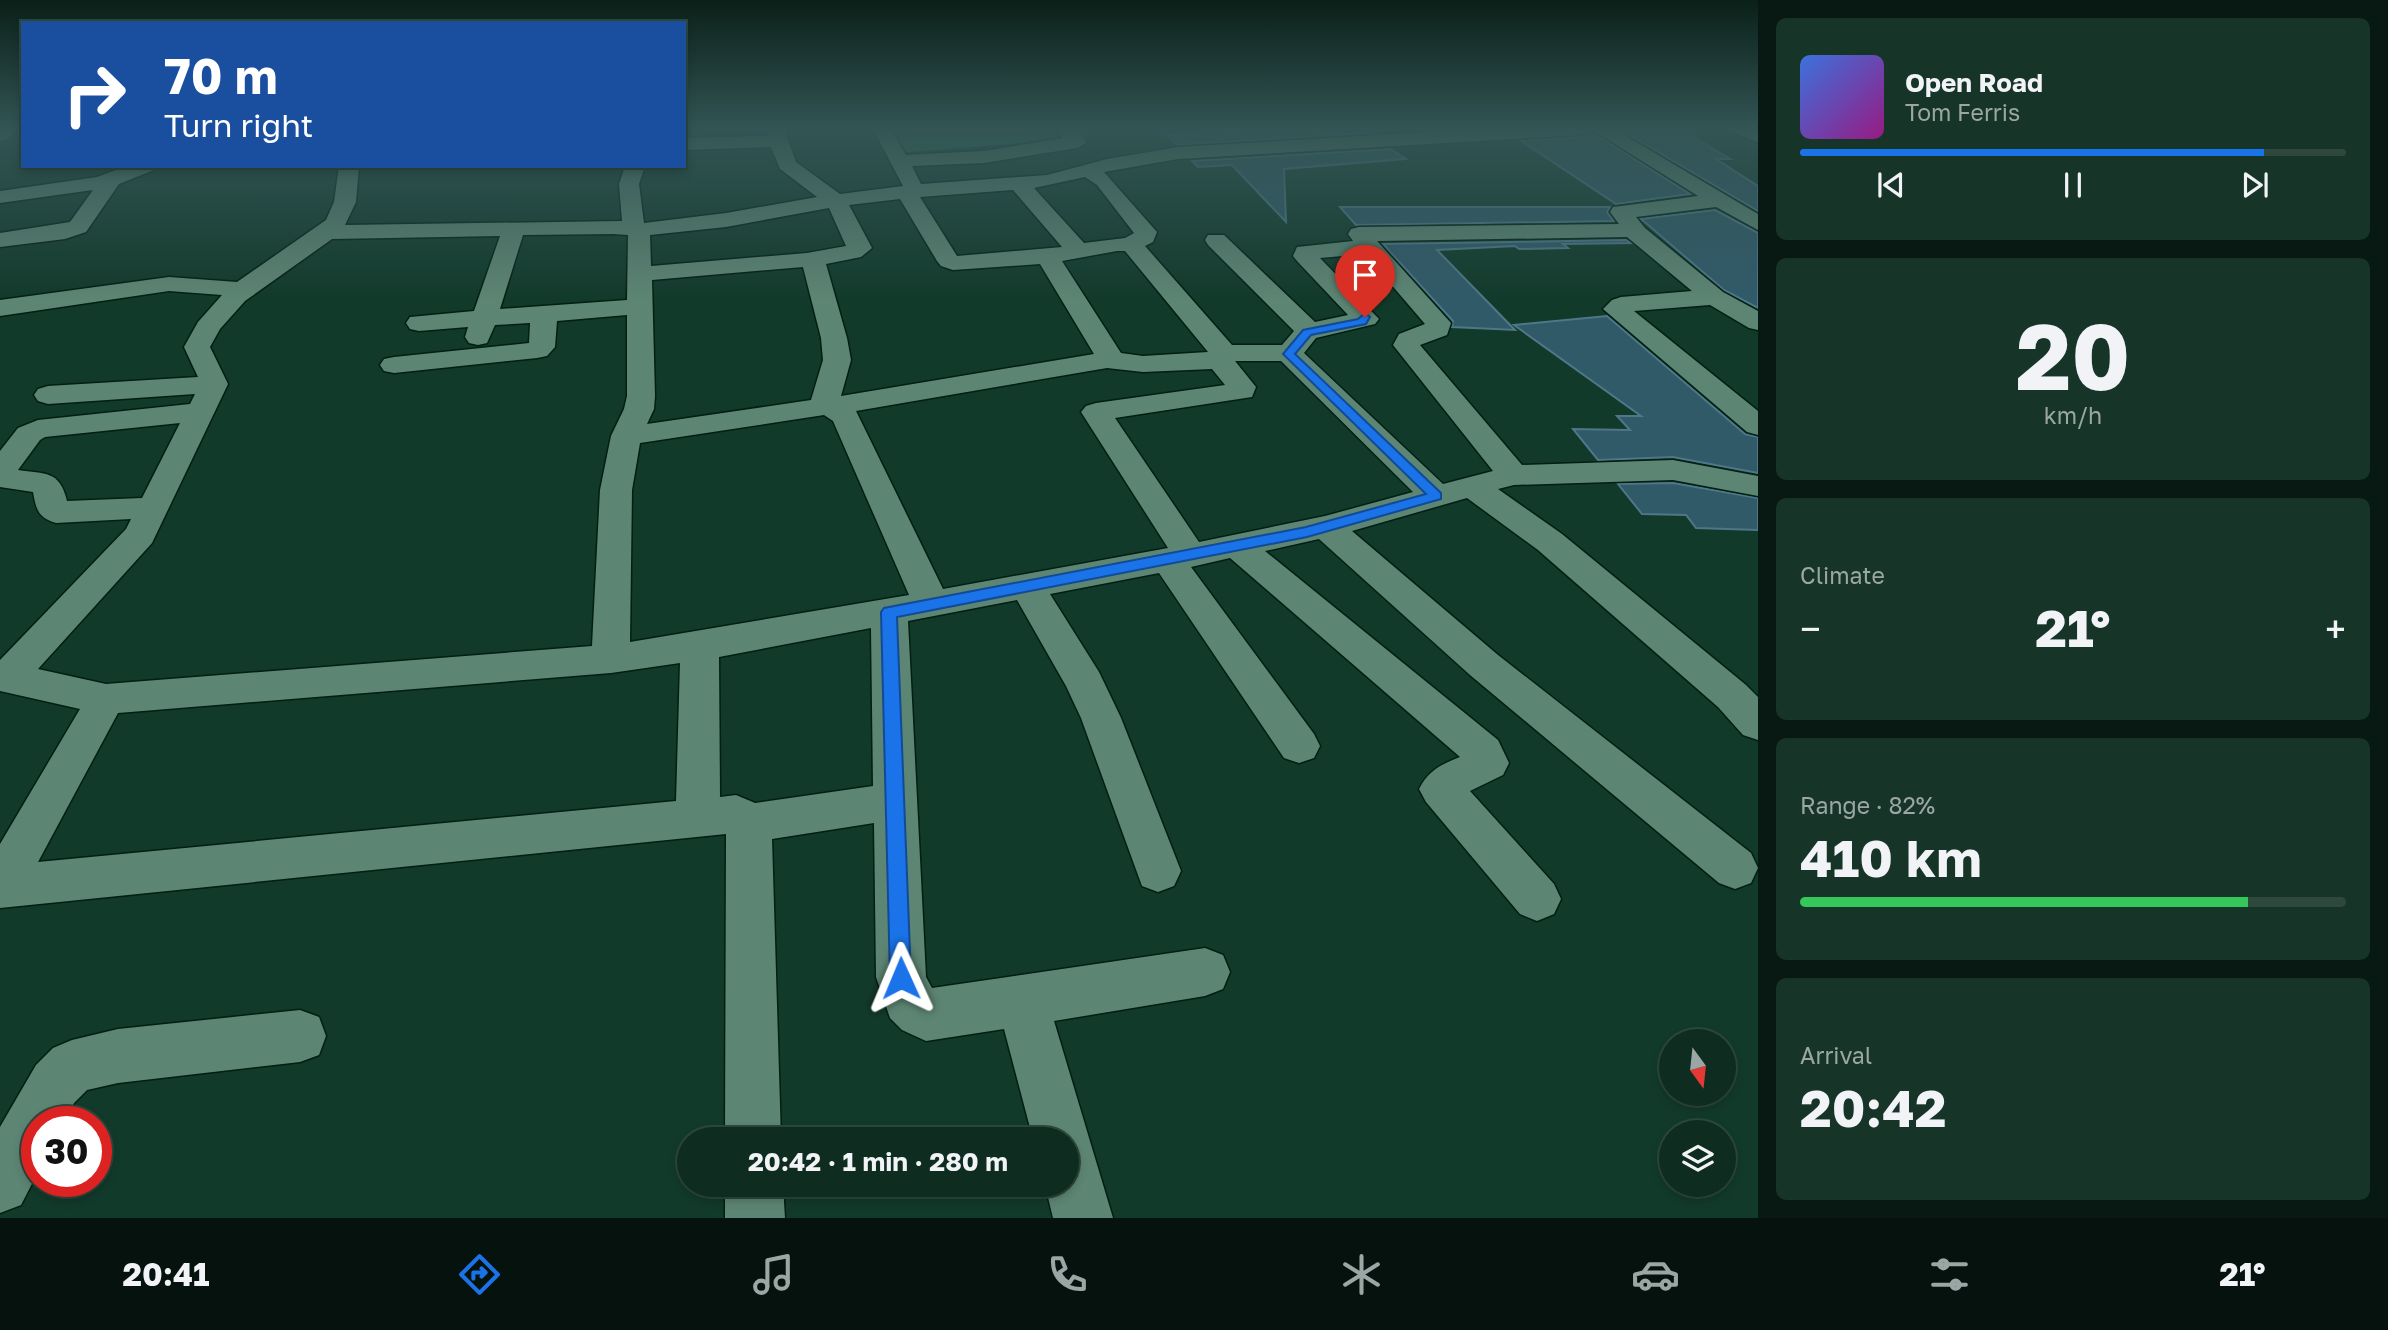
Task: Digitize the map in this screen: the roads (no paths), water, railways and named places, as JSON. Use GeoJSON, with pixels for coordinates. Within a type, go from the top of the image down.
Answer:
{"type":"FeatureCollection","features":[{"type":"Feature","properties":{"kind":"street"},"geometry":{"type":"LineString","coordinates":[[0,197],[77,186]]}},
{"type":"Feature","properties":{"kind":"street"},"geometry":{"type":"LineString","coordinates":[[0,240],[65,232],[78,227],[107,186]]}},
{"type":"Feature","properties":{"kind":"street"},"geometry":{"type":"LineString","coordinates":[[347,186],[345,209],[339,221],[241,290],[205,328],[197,347],[214,384],[140,535],[4,676],[106,699],[611,659],[911,609],[1179,558],[1326,527],[1513,475],[1673,470],[1758,486]]}},
{"type":"Feature","properties":{"kind":"street"},"geometry":{"type":"LineString","coordinates":[[611,659],[616,490],[626,436],[640,404],[636,230],[629,186]]}},
{"type":"Feature","properties":{"kind":"street"},"geometry":{"type":"LineString","coordinates":[[638,274],[809,260],[859,250],[836,201],[815,186]]}},
{"type":"Feature","properties":{"kind":"street"},"geometry":{"type":"LineString","coordinates":[[908,186],[949,261],[959,264],[1047,256],[1130,244],[1145,237],[1146,232],[1108,186]]}},
{"type":"Feature","properties":{"kind":"street"},"geometry":{"type":"LineString","coordinates":[[327,232],[613,226],[636,230],[726,220],[910,191],[980,186]]}},
{"type":"Feature","properties":{"kind":"street"},"geometry":{"type":"LineString","coordinates":[[1021,186],[1078,251]]}},
{"type":"Feature","properties":{"kind":"street"},"geometry":{"type":"LineString","coordinates":[[1694,186],[1758,223]]}},
{"type":"Feature","properties":{"kind":"street"},"geometry":{"type":"LineString","coordinates":[[1632,229],[1634,227],[1620,212],[1719,201]]}},
{"type":"Feature","properties":{"kind":"street"},"geometry":{"type":"LineString","coordinates":[[481,328],[514,229]]}},
{"type":"Feature","properties":{"kind":"street"},"geometry":{"type":"LineString","coordinates":[[1513,475],[1406,345],[1408,340],[1438,329],[1438,323],[1359,234],[1632,229],[1714,297],[1758,322]]}},
{"type":"Feature","properties":{"kind":"street"},"geometry":{"type":"LineString","coordinates":[[1216,240],[1309,331]]}},
{"type":"Feature","properties":{"kind":"street"},"geometry":{"type":"LineString","coordinates":[[1130,244],[1220,350],[1231,354],[1281,351],[1289,354],[1436,496]]}},
{"type":"Feature","properties":{"kind":"street"},"geometry":{"type":"LineString","coordinates":[[1289,354],[1309,331],[1366,319],[1305,256],[1305,252],[1371,247]]}},
{"type":"Feature","properties":{"kind":"street"},"geometry":{"type":"LineString","coordinates":[[1047,256],[1112,361]]}},
{"type":"Feature","properties":{"kind":"street"},"geometry":{"type":"LineString","coordinates":[[809,260],[814,263],[834,338],[837,360],[827,406]]}},
{"type":"Feature","properties":{"kind":"street"},"geometry":{"type":"LineString","coordinates":[[0,307],[169,284],[195,284],[241,290]]}},
{"type":"Feature","properties":{"kind":"street"},"geometry":{"type":"LineString","coordinates":[[1714,297],[1621,305],[1616,309],[1758,426]]}},
{"type":"Feature","properties":{"kind":"street"},"geometry":{"type":"LineString","coordinates":[[419,323],[481,328],[544,314],[638,307]]}},
{"type":"Feature","properties":{"kind":"street"},"geometry":{"type":"LineString","coordinates":[[394,365],[537,350],[542,347],[544,314]]}},
{"type":"Feature","properties":{"kind":"street"},"geometry":{"type":"LineString","coordinates":[[626,436],[1112,361],[1143,364],[1219,360],[1243,389],[1236,393],[1096,412],[1179,558],[1299,746]]}},
{"type":"Feature","properties":{"kind":"street"},"geometry":{"type":"LineString","coordinates":[[48,395],[214,384]]}},
{"type":"Feature","properties":{"kind":"street"},"geometry":{"type":"LineString","coordinates":[[827,406],[846,418],[911,609],[895,801],[901,978],[905,996],[913,1007],[926,1015],[1205,972]]}},
{"type":"Feature","properties":{"kind":"street"},"geometry":{"type":"LineString","coordinates":[[0,471],[29,434],[38,429],[200,412]]}},
{"type":"Feature","properties":{"kind":"street"},"geometry":{"type":"LineString","coordinates":[[0,477],[48,486],[53,510],[56,512],[154,508]]}},
{"type":"Feature","properties":{"kind":"street"},"geometry":{"type":"LineString","coordinates":[[1471,486],[1550,542],[1732,695],[1758,724]]}},
{"type":"Feature","properties":{"kind":"street"},"geometry":{"type":"LineString","coordinates":[[1326,527],[1485,665],[1735,868]]}},
{"type":"Feature","properties":{"kind":"street"},"geometry":{"type":"LineString","coordinates":[[1236,545],[1483,752],[1488,764],[1447,782],[1441,789],[1537,899]]}},
{"type":"Feature","properties":{"kind":"street"},"geometry":{"type":"LineString","coordinates":[[1028,588],[1084,683],[1101,718],[1158,871]]}},
{"type":"Feature","properties":{"kind":"street"},"geometry":{"type":"LineString","coordinates":[[698,816],[700,646]]}},
{"type":"Feature","properties":{"kind":"street"},"geometry":{"type":"LineString","coordinates":[[0,887],[106,699]]}},
{"type":"Feature","properties":{"kind":"street"},"geometry":{"type":"LineString","coordinates":[[0,887],[731,813],[748,822],[895,801]]}},
{"type":"Feature","properties":{"kind":"street"},"geometry":{"type":"LineString","coordinates":[[748,822],[753,1127]]}},
{"type":"Feature","properties":{"kind":"street"},"geometry":{"type":"LineString","coordinates":[[1022,1000],[1058,1127]]}},
{"type":"Feature","properties":{"kind":"street"},"geometry":{"type":"LineString","coordinates":[[0,1184],[55,1084],[72,1067],[118,1056],[300,1036]]}},
{"type":"Feature","properties":{"kind":"street"},"geometry":{"type":"LineString","coordinates":[[754,1197],[755,1218]]}},
{"type":"Feature","properties":{"kind":"street"},"geometry":{"type":"LineString","coordinates":[[1077,1197],[1083,1218]]}}]}
